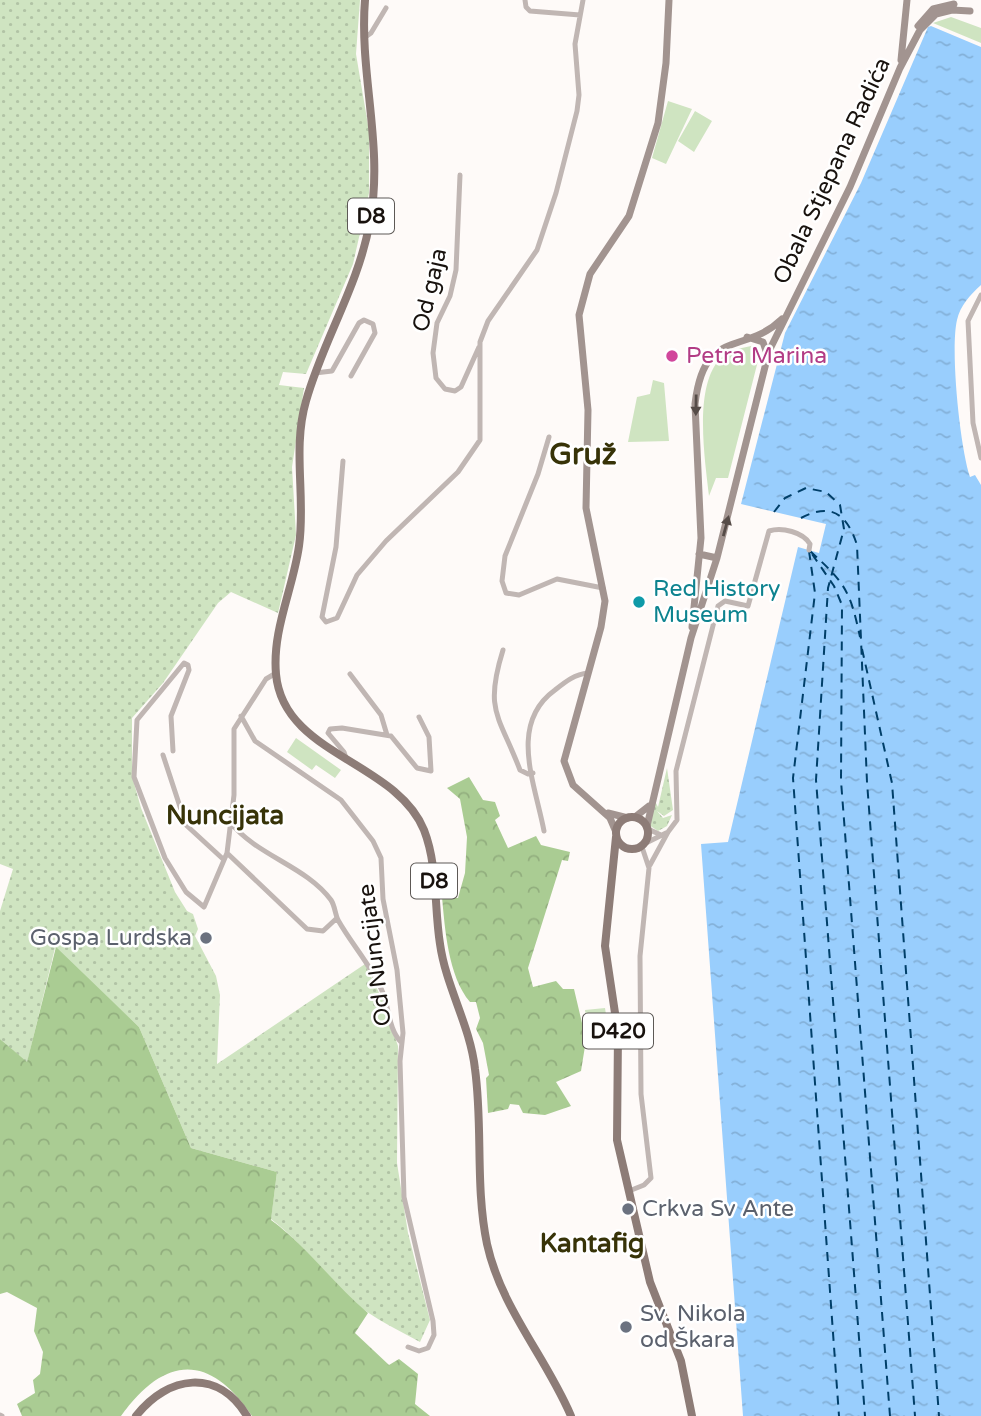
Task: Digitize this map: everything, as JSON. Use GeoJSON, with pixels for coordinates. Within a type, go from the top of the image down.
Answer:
{"type":"FeatureCollection","features":[{"type":"Feature","properties":{"kind":"main road","name":"D8"},"geometry":{"type":"LineString","coordinates":[[365,0],[364,38],[375,155],[371,215],[354,280],[314,373],[303,411],[300,438],[299,547],[278,635],[276,673],[280,694],[291,714],[309,732],[384,782],[407,803],[427,840],[433,868],[440,948],[475,1066],[481,1203],[488,1247],[509,1306],[551,1374],[571,1416]]}},
{"type":"Feature","properties":{"kind":"main road"},"geometry":{"type":"LineString","coordinates":[[629,849],[621,845],[613,821],[578,793],[568,776],[564,761],[604,613],[603,588],[586,508],[588,411],[579,315],[582,295],[590,274],[629,216],[658,123],[666,64],[669,0]]}},
{"type":"Feature","properties":{"kind":"main road"},"geometry":{"type":"LineString","coordinates":[[900,68],[907,0]]}},
{"type":"Feature","properties":{"kind":"main road"},"geometry":{"type":"LineString","coordinates":[[944,0],[981,16]]}},
{"type":"Feature","properties":{"kind":"main road","name":"Obala Stjepana Radića"},"geometry":{"type":"LineString","coordinates":[[691,638],[717,558],[767,356],[783,317],[850,187],[900,68],[927,13],[954,4]]}},
{"type":"Feature","properties":{"kind":"main road","name":"Obala Stjepana Radića"},"geometry":{"type":"LineString","coordinates":[[914,40],[926,22],[936,14],[952,10],[970,11]]}},
{"type":"Feature","properties":{"kind":"main road","name":"Obala Stjepana Radića"},"geometry":{"type":"LineString","coordinates":[[691,638],[701,512],[696,393],[703,371],[714,354],[768,329],[783,317]]}},
{"type":"Feature","properties":{"kind":"main road"},"geometry":{"type":"LineString","coordinates":[[746,337],[763,342],[767,356]]}},
{"type":"Feature","properties":{"kind":"main road"},"geometry":{"type":"LineString","coordinates":[[699,554],[717,558]]}},
{"type":"Feature","properties":{"kind":"main road"},"geometry":{"type":"LineString","coordinates":[[612,871],[622,854],[644,845],[650,806],[691,638]]}},
{"type":"Feature","properties":{"kind":"main road"},"geometry":{"type":"LineString","coordinates":[[616,834],[620,823],[650,806]]}},
{"type":"Feature","properties":{"kind":"main road"},"geometry":{"type":"LineString","coordinates":[[604,812],[631,817],[647,827]]}},
{"type":"Feature","properties":{"kind":"main road","name":"D420"},"geometry":{"type":"LineString","coordinates":[[616,834],[605,946],[618,1033],[617,1140],[650,1282],[681,1362],[692,1416]]}},
{"type":"Feature","properties":{"kind":"main road"},"geometry":{"type":"LineString","coordinates":[[137,1414],[163,1392],[192,1382],[219,1387],[234,1398],[247,1416]]}},
{"type":"Feature","properties":{"kind":"street"},"geometry":{"type":"LineString","coordinates":[[525,0],[530,11],[580,15]]}},
{"type":"Feature","properties":{"kind":"street"},"geometry":{"type":"LineString","coordinates":[[343,461],[336,548],[323,621],[337,618],[357,575],[386,541],[458,472],[475,449],[481,431],[479,347],[488,321],[537,250],[556,193],[579,95],[575,44],[583,0]]}},
{"type":"Feature","properties":{"kind":"street"},"geometry":{"type":"LineString","coordinates":[[364,38],[371,33],[386,8]]}},
{"type":"Feature","properties":{"kind":"street","name":"Od gaja"},"geometry":{"type":"LineString","coordinates":[[460,175],[456,270],[450,296],[437,323],[433,354],[440,383],[451,391],[461,387],[479,347]]}},
{"type":"Feature","properties":{"kind":"street"},"geometry":{"type":"LineString","coordinates":[[981,295],[968,321],[973,423],[981,458]]}},
{"type":"Feature","properties":{"kind":"street"},"geometry":{"type":"LineString","coordinates":[[314,373],[332,371],[359,323],[364,320],[373,324],[375,333],[351,376]]}},
{"type":"Feature","properties":{"kind":"street"},"geometry":{"type":"LineString","coordinates":[[549,437],[538,474],[505,556],[502,587],[506,593],[519,595],[556,579],[603,588]]}},
{"type":"Feature","properties":{"kind":"street"},"geometry":{"type":"LineString","coordinates":[[649,868],[678,815],[676,771],[718,606],[725,601],[748,606],[769,531],[779,529],[801,534],[809,540],[809,550]]}},
{"type":"Feature","properties":{"kind":"street"},"geometry":{"type":"LineString","coordinates":[[503,650],[494,679],[494,708],[520,770],[533,773]]}},
{"type":"Feature","properties":{"kind":"street"},"geometry":{"type":"LineString","coordinates":[[173,751],[170,723],[189,670],[184,663],[136,720],[134,777],[165,858],[186,892],[204,907],[225,856],[234,795],[234,729],[266,679],[276,673]]}},
{"type":"Feature","properties":{"kind":"street"},"geometry":{"type":"LineString","coordinates":[[544,831],[527,731],[542,700],[568,681],[589,673]]}},
{"type":"Feature","properties":{"kind":"street"},"geometry":{"type":"LineString","coordinates":[[350,674],[381,715],[387,735]]}},
{"type":"Feature","properties":{"kind":"street","name":"Od Nuncijate"},"geometry":{"type":"LineString","coordinates":[[241,716],[255,741],[341,800],[378,850],[383,868],[383,899],[397,970],[404,1197],[434,1335],[424,1350],[408,1347]]}},
{"type":"Feature","properties":{"kind":"street"},"geometry":{"type":"LineString","coordinates":[[346,758],[328,731],[342,728],[387,735],[396,741],[418,768],[431,771],[429,737],[419,717]]}},
{"type":"Feature","properties":{"kind":"street","name":"Od Nuncijate"},"geometry":{"type":"LineString","coordinates":[[163,755],[186,825],[307,929],[323,931],[337,918]]}},
{"type":"Feature","properties":{"kind":"street","name":"Od Nuncijate"},"geometry":{"type":"LineString","coordinates":[[230,822],[258,849],[319,889],[332,901],[337,918],[371,967],[384,995],[394,1032],[401,1042]]}},
{"type":"Feature","properties":{"kind":"street"},"geometry":{"type":"LineString","coordinates":[[647,827],[661,835]]}},
{"type":"Feature","properties":{"kind":"street"},"geometry":{"type":"LineString","coordinates":[[629,1191],[649,1182],[650,1166],[642,1120],[640,982],[649,868],[644,845],[668,832]]}},
{"type":"Feature","properties":{"kind":"green space"},"geometry":{"type":"Polygon","coordinates":[[[0,0],[360,0],[356,54],[369,131],[369,193],[353,264],[306,374],[283,372],[279,385],[304,388],[292,467],[296,535],[278,613],[231,592],[218,603],[163,683],[132,718],[132,776],[141,808],[175,892],[187,911],[193,914],[198,929],[195,936],[216,976],[220,995],[217,1064],[365,964],[382,999],[398,1046],[397,1163],[408,1233],[430,1320],[420,1342],[379,1320],[351,1300],[300,1245],[271,1219],[277,1172],[191,1148],[139,1027],[55,948],[27,1063],[0,1039],[0,911],[13,869],[0,864],[0,0]]]}},
{"type":"Feature","properties":{"kind":"green space"},"geometry":{"type":"Polygon","coordinates":[[[951,17],[981,28],[981,43],[933,23],[951,17]]]}},
{"type":"Feature","properties":{"kind":"green space"},"geometry":{"type":"Polygon","coordinates":[[[668,101],[692,109],[666,164],[652,158],[668,101]]]}},
{"type":"Feature","properties":{"kind":"green space"},"geometry":{"type":"Polygon","coordinates":[[[695,111],[712,121],[694,152],[678,141],[695,111]]]}},
{"type":"Feature","properties":{"kind":"green space"},"geometry":{"type":"Polygon","coordinates":[[[756,345],[760,353],[728,478],[716,478],[709,496],[703,424],[707,386],[712,370],[721,358],[733,351],[756,345]]]}},
{"type":"Feature","properties":{"kind":"green space"},"geometry":{"type":"Polygon","coordinates":[[[653,380],[664,383],[669,441],[628,442],[637,397],[650,394],[653,380]]]}},
{"type":"Feature","properties":{"kind":"green space"},"geometry":{"type":"Polygon","coordinates":[[[296,738],[341,770],[335,778],[316,765],[312,770],[287,752],[296,738]]]}},
{"type":"Feature","properties":{"kind":"green space"},"geometry":{"type":"Polygon","coordinates":[[[667,768],[673,810],[664,816],[657,811],[663,818],[672,815],[667,826],[658,831],[649,825],[655,801],[658,807],[667,768]]]}},
{"type":"Feature","properties":{"kind":"green space"},"geometry":{"type":"Polygon","coordinates":[[[469,777],[483,800],[495,802],[500,816],[495,820],[508,848],[536,836],[541,845],[570,852],[568,861],[562,860],[528,968],[533,987],[556,981],[563,989],[574,989],[586,1040],[581,1071],[556,1082],[571,1106],[545,1115],[523,1113],[519,1105],[510,1104],[508,1109],[488,1113],[486,1078],[489,1075],[483,1043],[476,1029],[480,1018],[476,1002],[470,1002],[452,966],[442,897],[458,898],[465,873],[467,837],[460,799],[447,788],[469,777]]]}},
{"type":"Feature","properties":{"kind":"green space"},"geometry":{"type":"Polygon","coordinates":[[[56,947],[139,1027],[191,1148],[277,1172],[271,1220],[297,1242],[368,1313],[355,1333],[389,1365],[399,1359],[418,1374],[415,1404],[430,1416],[252,1416],[236,1395],[219,1381],[203,1372],[186,1370],[170,1373],[154,1382],[137,1396],[121,1416],[22,1416],[17,1404],[35,1393],[33,1380],[40,1374],[43,1352],[34,1331],[37,1308],[7,1292],[0,1294],[0,1039],[27,1062],[56,947]]]}},
{"type":"Feature","properties":{"kind":"green space"},"geometry":{"type":"Polygon","coordinates":[[[605,1008],[610,1040],[589,1041],[585,1010],[605,1008]]]}},
{"type":"Feature","properties":{"kind":"water"},"geometry":{"type":"Polygon","coordinates":[[[928,27],[981,47],[981,285],[966,301],[958,315],[955,353],[957,398],[966,463],[970,477],[975,475],[981,485],[981,1416],[743,1416],[701,844],[728,842],[798,547],[819,553],[826,524],[741,504],[785,333],[861,183],[928,27]]]}},
{"type":"Feature","properties":{"kind":"ferry route"},"geometry":{"type":"LineString","coordinates":[[774,512],[785,498],[806,488],[826,492],[840,505],[844,529],[828,588],[816,780],[865,1416]]}},
{"type":"Feature","properties":{"kind":"ferry route"},"geometry":{"type":"LineString","coordinates":[[801,518],[821,511],[836,514],[848,525],[857,545],[867,782],[915,1416]]}},
{"type":"Feature","properties":{"kind":"ferry route"},"geometry":{"type":"LineString","coordinates":[[809,551],[815,593],[793,778],[839,1416]]}},
{"type":"Feature","properties":{"kind":"ferry route"},"geometry":{"type":"LineString","coordinates":[[810,551],[844,588],[853,608],[860,637]]}},
{"type":"Feature","properties":{"kind":"ferry route"},"geometry":{"type":"LineString","coordinates":[[812,554],[834,586],[842,605],[841,781],[890,1416]]}},
{"type":"Feature","properties":{"kind":"ferry route"},"geometry":{"type":"LineString","coordinates":[[862,649],[892,783],[939,1416]]}},
{"type":"Feature","properties":{"kind":"place","name":"Petra Marina"},"geometry":{"type":"Point","coordinates":[672,356]}},
{"type":"Feature","properties":{"kind":"place","name":"Red History Museum"},"geometry":{"type":"Point","coordinates":[639,602]}},
{"type":"Feature","properties":{"kind":"place","name":"Gospa Lurdska"},"geometry":{"type":"Point","coordinates":[206,938]}},
{"type":"Feature","properties":{"kind":"place","name":"Crkva Sv Ante"},"geometry":{"type":"Point","coordinates":[628,1209]}},
{"type":"Feature","properties":{"kind":"place","name":"Sv. Nikola od Škara"},"geometry":{"type":"Point","coordinates":[626,1327]}},
{"type":"Feature","properties":{"kind":"district","name":"Gruž"},"geometry":{"type":"Point","coordinates":[583,454]}},
{"type":"Feature","properties":{"kind":"district","name":"Nuncijata"},"geometry":{"type":"Point","coordinates":[225,815]}},
{"type":"Feature","properties":{"kind":"district","name":"Kantafig"},"geometry":{"type":"Point","coordinates":[592,1243]}}]}
